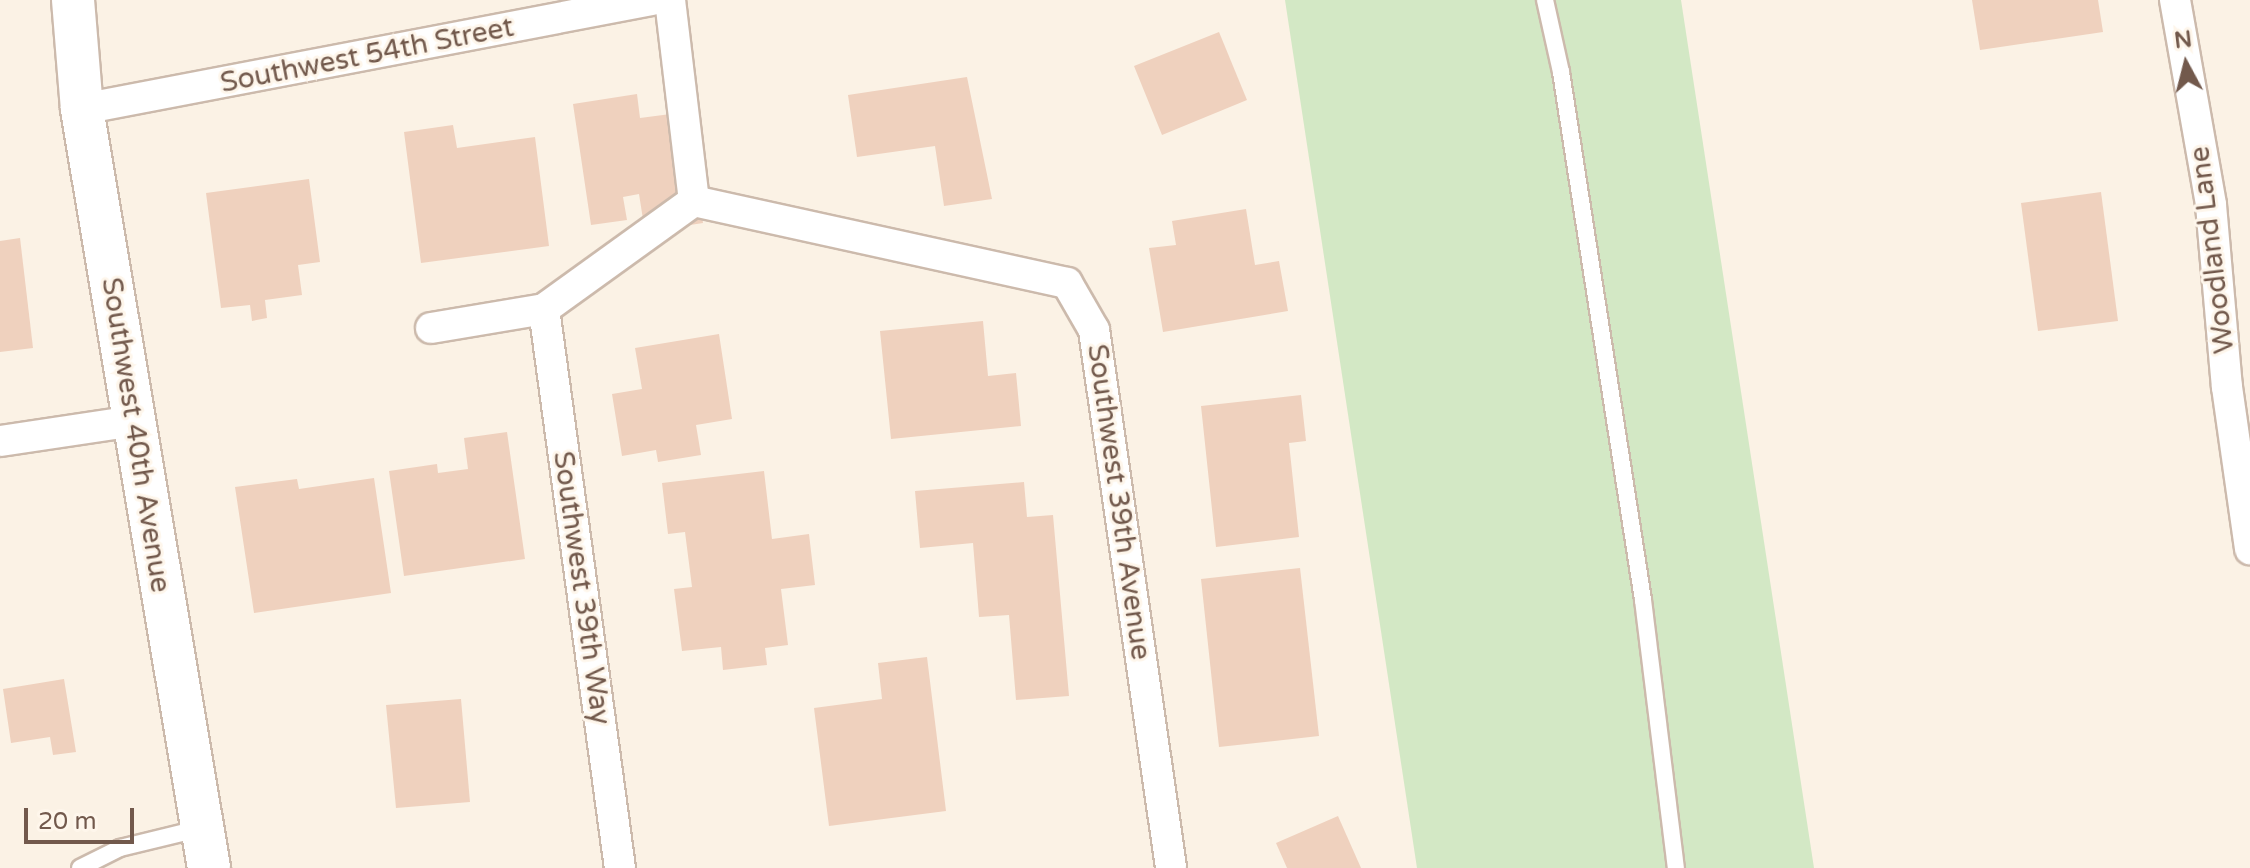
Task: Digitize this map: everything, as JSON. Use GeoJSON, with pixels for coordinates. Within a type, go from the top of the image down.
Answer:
{"type":"FeatureCollection","features":[{"type":"Feature","properties":{"kind":"street","name":"Southwest 40th Avenue"},"geometry":{"type":"LineString","coordinates":[[73,0],[82,109],[205,848]]}},
{"type":"Feature","properties":{"kind":"street","name":"Southwest 54th Street"},"geometry":{"type":"LineString","coordinates":[[82,109],[652,0]]}},
{"type":"Feature","properties":{"kind":"street"},"geometry":{"type":"LineString","coordinates":[[431,328],[544,309],[694,201],[670,0]]}},
{"type":"Feature","properties":{"kind":"street","name":"Woodland Lane"},"geometry":{"type":"LineString","coordinates":[[2175,0],[2211,205],[2227,387],[2250,549]]}},
{"type":"Feature","properties":{"kind":"street","name":"Southwest 39th Avenue"},"geometry":{"type":"LineString","coordinates":[[694,201],[1067,283],[1094,330],[1171,868]]}},
{"type":"Feature","properties":{"kind":"street","name":"Southwest 39th Way"},"geometry":{"type":"LineString","coordinates":[[544,309],[620,868]]}},
{"type":"Feature","properties":{"kind":"street"},"geometry":{"type":"LineString","coordinates":[[0,441],[134,421]]}},
{"type":"Feature","properties":{"kind":"lane"},"geometry":{"type":"LineString","coordinates":[[1545,0],[1561,72],[1643,600],[1676,868]]}},
{"type":"Feature","properties":{"kind":"lane"},"geometry":{"type":"LineString","coordinates":[[80,868],[120,848],[205,848]]}},
{"type":"Feature","properties":{"kind":"green space"},"geometry":{"type":"Polygon","coordinates":[[[1285,0],[1681,0],[1814,868],[1417,868],[1285,0]]]}},
{"type":"Feature","properties":{"kind":"building"},"geometry":{"type":"Polygon","coordinates":[[[1972,0],[2098,0],[2103,32],[1980,50],[1972,0]]]}},
{"type":"Feature","properties":{"kind":"building"},"geometry":{"type":"Polygon","coordinates":[[[1219,32],[1247,100],[1162,135],[1134,66],[1219,32]]]}},
{"type":"Feature","properties":{"kind":"building"},"geometry":{"type":"Polygon","coordinates":[[[967,77],[992,199],[944,206],[935,146],[857,157],[848,95],[967,77]]]}},
{"type":"Feature","properties":{"kind":"building"},"geometry":{"type":"Polygon","coordinates":[[[637,94],[640,118],[686,112],[703,223],[645,232],[639,194],[623,197],[627,220],[591,225],[573,104],[637,94]]]}},
{"type":"Feature","properties":{"kind":"building"},"geometry":{"type":"Polygon","coordinates":[[[453,125],[457,148],[535,137],[549,246],[421,263],[404,132],[453,125]]]}},
{"type":"Feature","properties":{"kind":"building"},"geometry":{"type":"Polygon","coordinates":[[[309,179],[320,262],[298,265],[302,295],[265,300],[267,318],[252,321],[250,305],[221,308],[206,193],[309,179]]]}},
{"type":"Feature","properties":{"kind":"building"},"geometry":{"type":"Polygon","coordinates":[[[2101,192],[2118,321],[2038,331],[2021,203],[2101,192]]]}},
{"type":"Feature","properties":{"kind":"building"},"geometry":{"type":"Polygon","coordinates":[[[1246,209],[1255,265],[1279,261],[1288,311],[1163,332],[1149,248],[1176,245],[1172,221],[1246,209]]]}},
{"type":"Feature","properties":{"kind":"building"},"geometry":{"type":"Polygon","coordinates":[[[20,238],[33,348],[0,352],[0,241],[20,238]]]}},
{"type":"Feature","properties":{"kind":"building"},"geometry":{"type":"Polygon","coordinates":[[[983,321],[988,376],[1016,373],[1021,426],[891,439],[880,331],[983,321]]]}},
{"type":"Feature","properties":{"kind":"building"},"geometry":{"type":"Polygon","coordinates":[[[719,334],[732,419],[696,425],[701,455],[658,462],[656,450],[622,456],[612,394],[642,389],[635,348],[719,334]]]}},
{"type":"Feature","properties":{"kind":"building"},"geometry":{"type":"Polygon","coordinates":[[[1301,395],[1306,441],[1289,443],[1299,537],[1216,547],[1201,406],[1301,395]]]}},
{"type":"Feature","properties":{"kind":"building"},"geometry":{"type":"Polygon","coordinates":[[[507,432],[525,559],[404,576],[389,471],[437,464],[438,473],[468,469],[464,438],[507,432]]]}},
{"type":"Feature","properties":{"kind":"building"},"geometry":{"type":"Polygon","coordinates":[[[764,471],[772,539],[809,534],[815,585],[781,589],[788,645],[765,648],[767,665],[723,670],[721,647],[682,651],[674,589],[692,587],[685,532],[668,534],[662,483],[764,471]]]}},
{"type":"Feature","properties":{"kind":"building"},"geometry":{"type":"Polygon","coordinates":[[[374,478],[391,593],[254,613],[235,487],[297,479],[299,489],[374,478]]]}},
{"type":"Feature","properties":{"kind":"building"},"geometry":{"type":"Polygon","coordinates":[[[1024,482],[1027,517],[1053,515],[1069,696],[1016,700],[1009,615],[979,617],[973,543],[920,548],[915,491],[1024,482]]]}},
{"type":"Feature","properties":{"kind":"building"},"geometry":{"type":"Polygon","coordinates":[[[1300,568],[1319,736],[1219,747],[1201,579],[1300,568]]]}},
{"type":"Feature","properties":{"kind":"building"},"geometry":{"type":"Polygon","coordinates":[[[927,657],[946,811],[829,826],[814,708],[882,699],[878,663],[927,657]]]}},
{"type":"Feature","properties":{"kind":"building"},"geometry":{"type":"Polygon","coordinates":[[[64,679],[76,752],[53,755],[50,737],[11,743],[3,689],[64,679]]]}},
{"type":"Feature","properties":{"kind":"building"},"geometry":{"type":"Polygon","coordinates":[[[461,699],[470,802],[396,808],[386,705],[461,699]]]}},
{"type":"Feature","properties":{"kind":"building"},"geometry":{"type":"Polygon","coordinates":[[[1338,816],[1361,868],[1287,868],[1276,843],[1338,816]]]}}]}
